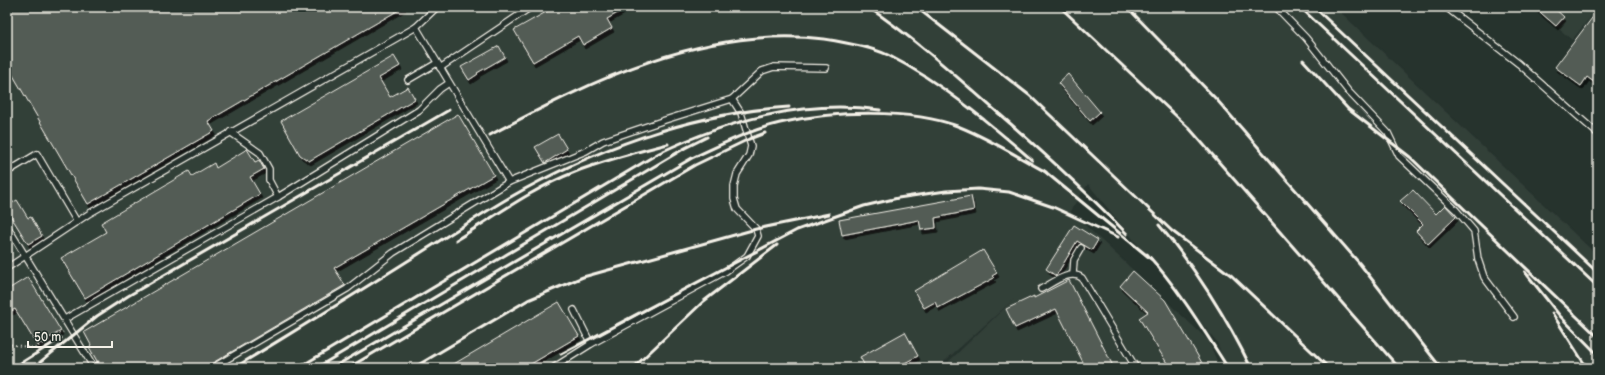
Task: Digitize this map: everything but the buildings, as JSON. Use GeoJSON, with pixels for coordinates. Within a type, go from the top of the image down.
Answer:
{"type":"FeatureCollection","features":[{"type":"Feature","properties":{"kind":"lane"},"geometry":{"type":"LineString","coordinates":[[7,268],[77,222],[230,132],[416,27],[437,7]]}},
{"type":"Feature","properties":{"kind":"lane"},"geometry":{"type":"LineString","coordinates":[[408,80],[439,65],[532,7]]}},
{"type":"Feature","properties":{"kind":"lane"},"geometry":{"type":"LineString","coordinates":[[1276,7],[1306,38],[1348,91],[1388,133],[1399,156],[1456,210],[1474,231],[1478,259],[1484,277],[1514,317]]}},
{"type":"Feature","properties":{"kind":"lane"},"geometry":{"type":"LineString","coordinates":[[1446,7],[1519,64],[1598,134]]}},
{"type":"Feature","properties":{"kind":"lane"},"geometry":{"type":"LineString","coordinates":[[416,27],[509,182]]}},
{"type":"Feature","properties":{"kind":"lane"},"geometry":{"type":"LineString","coordinates":[[212,368],[347,289],[393,254],[509,182],[586,151],[603,141],[732,99],[754,77],[768,69],[774,67],[826,68]]}},
{"type":"Feature","properties":{"kind":"lane"},"geometry":{"type":"LineString","coordinates":[[65,319],[278,198],[419,110],[440,89],[449,83]]}},
{"type":"Feature","properties":{"kind":"lane"},"geometry":{"type":"LineString","coordinates":[[554,368],[563,366],[591,344],[726,271],[748,256],[758,236],[756,229],[737,209],[734,199],[734,186],[737,174],[749,155],[751,146],[741,113],[732,99]]}},
{"type":"Feature","properties":{"kind":"lane"},"geometry":{"type":"LineString","coordinates":[[230,132],[260,153],[269,169],[269,180],[278,198]]}},
{"type":"Feature","properties":{"kind":"lane"},"geometry":{"type":"LineString","coordinates":[[7,161],[9,171],[37,154],[77,222]]}},
{"type":"Feature","properties":{"kind":"lane"},"geometry":{"type":"LineString","coordinates":[[7,226],[94,368]]}},
{"type":"Feature","properties":{"kind":"lane"},"geometry":{"type":"LineString","coordinates":[[1073,274],[1074,260],[1081,248]]}},
{"type":"Feature","properties":{"kind":"lane"},"geometry":{"type":"LineString","coordinates":[[1041,289],[1073,274],[1082,278],[1136,368]]}},
{"type":"Feature","properties":{"kind":"lane"},"geometry":{"type":"LineString","coordinates":[[574,310],[591,344]]}},
{"type":"Feature","properties":{"kind":"path"},"geometry":{"type":"LineString","coordinates":[[7,344],[35,348],[70,328]]}},
{"type":"Feature","properties":{"kind":"shaded area"},"geometry":{"type":"Polygon","coordinates":[[[7,7],[1335,7],[1598,256],[1598,368],[1226,368],[1217,342],[1088,184],[1070,211],[1208,340],[1220,368],[942,368],[1014,299],[937,368],[7,368],[7,7]]]}},
{"type":"Feature","properties":{"kind":"shaded area"},"geometry":{"type":"Polygon","coordinates":[[[1534,7],[1598,7],[1598,8],[1572,40],[1534,7]]]}},
{"type":"Feature","properties":{"kind":"railway"},"geometry":{"type":"LineString","coordinates":[[868,7],[918,44],[966,84],[1031,141],[1096,202],[1127,234]]}},
{"type":"Feature","properties":{"kind":"railway"},"geometry":{"type":"LineString","coordinates":[[916,7],[1029,95],[1172,231],[1232,276],[1329,368]]}},
{"type":"Feature","properties":{"kind":"railway"},"geometry":{"type":"LineString","coordinates":[[1060,7],[1189,128],[1399,368]]}},
{"type":"Feature","properties":{"kind":"railway"},"geometry":{"type":"LineString","coordinates":[[1127,7],[1217,100],[1360,264],[1441,368]]}},
{"type":"Feature","properties":{"kind":"railway"},"geometry":{"type":"LineString","coordinates":[[1300,7],[1598,287]]}},
{"type":"Feature","properties":{"kind":"railway"},"geometry":{"type":"LineString","coordinates":[[1314,7],[1598,273]]}},
{"type":"Feature","properties":{"kind":"railway"},"geometry":{"type":"LineString","coordinates":[[490,135],[569,95],[609,77],[651,61],[693,49],[736,40],[779,37],[824,39],[848,43],[881,52],[927,77],[981,117],[1032,160]]}},
{"type":"Feature","properties":{"kind":"railway"},"geometry":{"type":"LineString","coordinates":[[1303,60],[1348,109],[1410,157],[1598,337]]}},
{"type":"Feature","properties":{"kind":"railway"},"geometry":{"type":"LineString","coordinates":[[234,368],[507,199],[539,181],[573,165],[607,150],[679,126],[715,117],[789,107]]}},
{"type":"Feature","properties":{"kind":"railway"},"geometry":{"type":"LineString","coordinates":[[298,368],[659,153],[711,131],[766,115],[795,110],[823,108],[852,107],[880,110]]}},
{"type":"Feature","properties":{"kind":"railway"},"geometry":{"type":"LineString","coordinates":[[33,368],[97,316],[128,296],[449,110]]}},
{"type":"Feature","properties":{"kind":"railway"},"geometry":{"type":"LineString","coordinates":[[332,368],[692,158],[735,138],[769,126],[800,119],[846,114],[871,113],[918,117],[940,121],[960,127],[1046,172]]}},
{"type":"Feature","properties":{"kind":"railway"},"geometry":{"type":"LineString","coordinates":[[348,368],[695,165],[765,133]]}},
{"type":"Feature","properties":{"kind":"railway"},"geometry":{"type":"LineString","coordinates":[[316,368],[685,148],[707,137]]}},
{"type":"Feature","properties":{"kind":"railway"},"geometry":{"type":"LineString","coordinates":[[456,240],[529,194],[559,179],[609,160],[668,144]]}},
{"type":"Feature","properties":{"kind":"railway"},"geometry":{"type":"LineString","coordinates":[[1043,170],[1151,259]]}},
{"type":"Feature","properties":{"kind":"railway"},"geometry":{"type":"LineString","coordinates":[[561,354],[797,230],[864,206],[898,198],[946,191],[978,189],[1009,192],[1053,207],[1118,237]]}},
{"type":"Feature","properties":{"kind":"railway"},"geometry":{"type":"LineString","coordinates":[[413,368],[528,300],[583,277],[756,229],[829,214]]}},
{"type":"Feature","properties":{"kind":"railway"},"geometry":{"type":"LineString","coordinates":[[1159,225],[1185,258],[1210,294],[1232,331],[1251,368]]}},
{"type":"Feature","properties":{"kind":"railway"},"geometry":{"type":"LineString","coordinates":[[633,368],[704,301],[777,245]]}},
{"type":"Feature","properties":{"kind":"railway"},"geometry":{"type":"LineString","coordinates":[[1147,254],[1180,295],[1228,368]]}},
{"type":"Feature","properties":{"kind":"railway"},"geometry":{"type":"LineString","coordinates":[[1525,272],[1560,316],[1598,355]]}},
{"type":"Feature","properties":{"kind":"railway"},"geometry":{"type":"LineString","coordinates":[[1552,313],[1587,368]]}},
{"type":"Feature","properties":{"kind":"railway"},"geometry":{"type":"LineString","coordinates":[[13,368],[61,338]]}},
{"type":"Feature","properties":{"kind":"railway"},"geometry":{"type":"LineString","coordinates":[[87,368],[98,362]]}}]}
